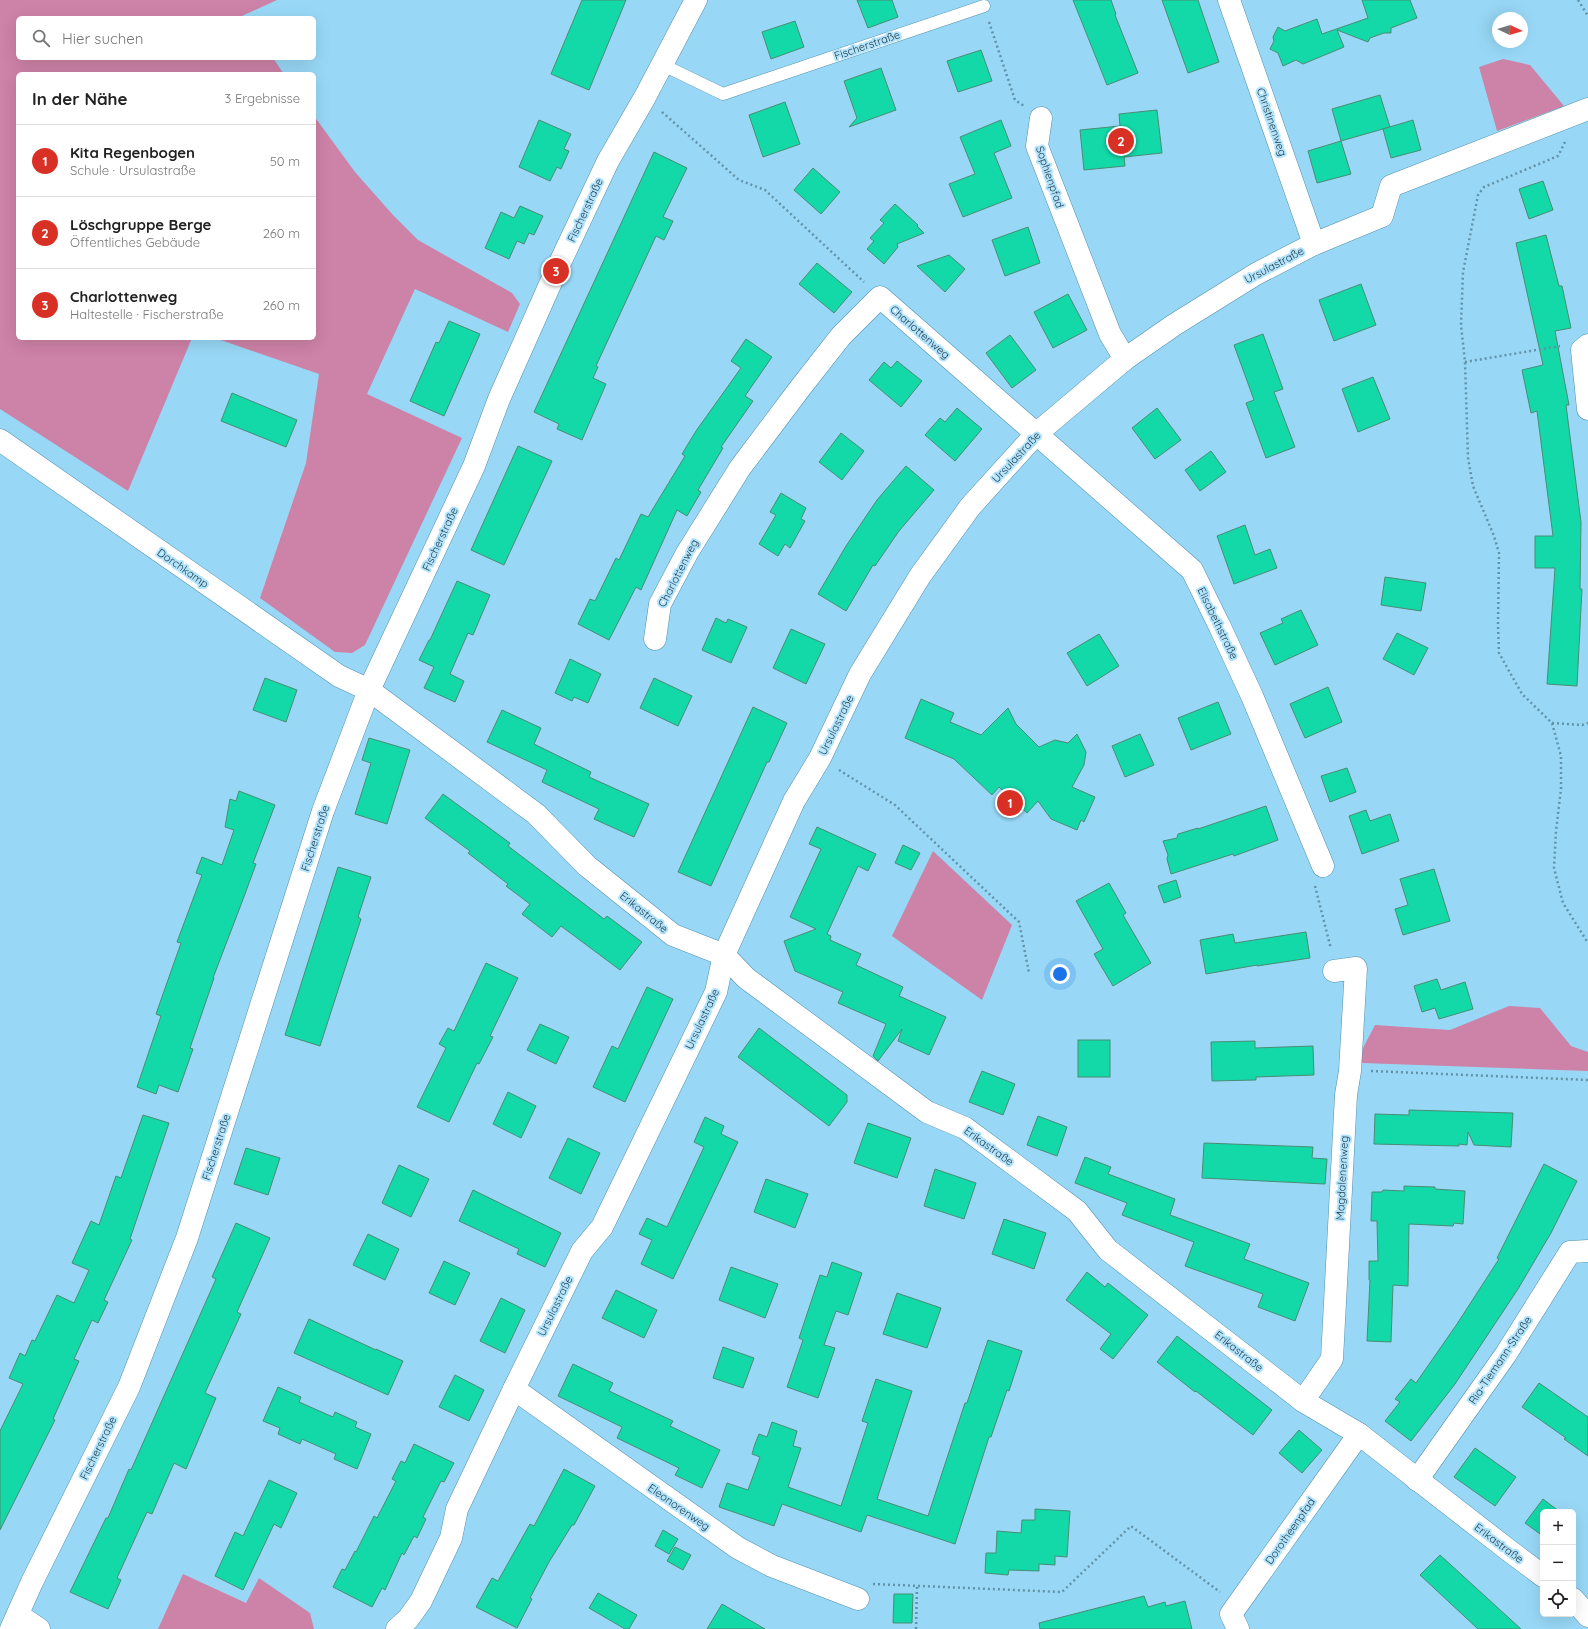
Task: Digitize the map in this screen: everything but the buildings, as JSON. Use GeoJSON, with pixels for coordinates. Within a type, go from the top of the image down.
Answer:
{"type":"FeatureCollection","features":[{"type":"Feature","properties":{"kind":"street","name":"Fischerstraße"},"geometry":{"type":"LineString","coordinates":[[14,1622],[32,1582],[129,1387],[187,1238],[323,811],[369,690],[474,466],[500,399],[556,271],[608,160],[663,65],[696,0]]}},
{"type":"Feature","properties":{"kind":"street","name":"Christinenweg"},"geometry":{"type":"LineString","coordinates":[[1230,0],[1314,244]]}},
{"type":"Feature","properties":{"kind":"street","name":"Ursulastraße"},"geometry":{"type":"LineString","coordinates":[[397,1629],[408,1619],[421,1601],[451,1538],[457,1509],[514,1389],[582,1251],[602,1227],[716,992],[724,955],[794,801],[820,758],[860,674],[920,576],[970,507],[1036,434],[1126,359],[1174,325],[1239,284],[1314,244],[1382,216],[1390,186],[1588,109]]}},
{"type":"Feature","properties":{"kind":"street","name":"Sophienpfad"},"geometry":{"type":"LineString","coordinates":[[1041,118],[1037,146],[1110,334],[1126,359]]}},
{"type":"Feature","properties":{"kind":"street","name":"Charlottenweg"},"geometry":{"type":"LineString","coordinates":[[655,639],[660,604],[687,553],[740,468],[841,336],[880,297],[1036,434]]}},
{"type":"Feature","properties":{"kind":"street"},"geometry":{"type":"LineString","coordinates":[[1585,348],[1588,409]]}},
{"type":"Feature","properties":{"kind":"street","name":"Elisabethstraße"},"geometry":{"type":"LineString","coordinates":[[1036,434],[1192,570],[1252,696],[1323,866]]}},
{"type":"Feature","properties":{"kind":"street","name":"Dorchkamp"},"geometry":{"type":"LineString","coordinates":[[0,440],[339,676],[369,690]]}},
{"type":"Feature","properties":{"kind":"street","name":"Erikastraße"},"geometry":{"type":"LineString","coordinates":[[369,690],[536,814],[588,866],[673,935],[724,955],[746,978],[927,1112],[965,1128],[1077,1211],[1108,1250],[1303,1401],[1359,1434],[1540,1574]]}},
{"type":"Feature","properties":{"kind":"street","name":"Magdalenenweg"},"geometry":{"type":"LineString","coordinates":[[1303,1401],[1332,1359],[1346,1102],[1350,1071],[1356,968],[1334,971]]}},
{"type":"Feature","properties":{"kind":"street","name":"Ria-Tiemann-Straße"},"geometry":{"type":"LineString","coordinates":[[1417,1480],[1506,1354],[1570,1252],[1588,1251]]}},
{"type":"Feature","properties":{"kind":"street","name":"Eleonorenweg"},"geometry":{"type":"LineString","coordinates":[[514,1389],[738,1548],[772,1566],[865,1592]]}},
{"type":"Feature","properties":{"kind":"street","name":"Dorotheenpfad"},"geometry":{"type":"LineString","coordinates":[[1238,1629],[1231,1614],[1359,1434]]}},
{"type":"Feature","properties":{"kind":"street"},"geometry":{"type":"LineString","coordinates":[[1576,1602],[1588,1616]]}},
{"type":"Feature","properties":{"kind":"street"},"geometry":{"type":"LineString","coordinates":[[14,1622],[39,1629]]}},
{"type":"Feature","properties":{"kind":"lane","name":"Fischerstraße"},"geometry":{"type":"LineString","coordinates":[[663,65],[723,94],[984,6]]}},
{"type":"Feature","properties":{"kind":"path"},"geometry":{"type":"LineString","coordinates":[[1578,0],[1588,16]]}},
{"type":"Feature","properties":{"kind":"path"},"geometry":{"type":"LineString","coordinates":[[984,6],[1015,100],[1041,118]]}},
{"type":"Feature","properties":{"kind":"path"},"geometry":{"type":"LineString","coordinates":[[645,97],[739,180],[765,190],[880,297]]}},
{"type":"Feature","properties":{"kind":"path"},"geometry":{"type":"LineString","coordinates":[[1561,119],[1566,140],[1558,156],[1484,187],[1478,195],[1463,272],[1460,325],[1464,362],[1468,458],[1473,486],[1494,536],[1499,553],[1499,653],[1522,694],[1552,723],[1561,756],[1561,789],[1556,830],[1554,868],[1563,903],[1588,943]]}},
{"type":"Feature","properties":{"kind":"path"},"geometry":{"type":"LineString","coordinates":[[1464,362],[1569,345],[1585,348]]}},
{"type":"Feature","properties":{"kind":"path"},"geometry":{"type":"LineString","coordinates":[[1552,723],[1588,724]]}},
{"type":"Feature","properties":{"kind":"path"},"geometry":{"type":"LineString","coordinates":[[820,758],[895,805],[1019,922],[1029,973]]}},
{"type":"Feature","properties":{"kind":"path"},"geometry":{"type":"LineString","coordinates":[[1323,866],[1315,886],[1334,960],[1334,971]]}},
{"type":"Feature","properties":{"kind":"path"},"geometry":{"type":"LineString","coordinates":[[1350,1071],[1588,1080]]}},
{"type":"Feature","properties":{"kind":"path"},"geometry":{"type":"LineString","coordinates":[[865,1592],[917,1585],[1062,1592],[1131,1526],[1238,1605]]}},
{"type":"Feature","properties":{"kind":"path"},"geometry":{"type":"LineString","coordinates":[[916,1629],[917,1585]]}},
{"type":"Feature","properties":{"kind":"shaded area"},"geometry":{"type":"Polygon","coordinates":[[[0,0],[277,0],[242,16],[16,16],[16,60],[274,60],[283,72],[16,72],[16,340],[191,340],[128,491],[0,409],[0,0]]]}},
{"type":"Feature","properties":{"kind":"shaded area"},"geometry":{"type":"Polygon","coordinates":[[[1503,59],[1530,65],[1564,106],[1497,131],[1479,67],[1503,59]]]}},
{"type":"Feature","properties":{"kind":"shaded area"},"geometry":{"type":"Polygon","coordinates":[[[316,119],[355,172],[393,215],[418,240],[512,293],[520,304],[508,332],[415,289],[367,394],[462,438],[365,645],[352,653],[335,652],[260,598],[306,463],[319,374],[221,340],[316,340],[316,119]]]}},
{"type":"Feature","properties":{"kind":"shaded area"},"geometry":{"type":"Polygon","coordinates":[[[933,851],[1012,925],[982,1000],[892,936],[933,851]]]}},
{"type":"Feature","properties":{"kind":"shaded area"},"geometry":{"type":"Polygon","coordinates":[[[1509,1006],[1540,1008],[1571,1046],[1588,1052],[1588,1071],[1362,1063],[1362,1050],[1375,1025],[1450,1030],[1509,1006]]]}},
{"type":"Feature","properties":{"kind":"shaded area"},"geometry":{"type":"Polygon","coordinates":[[[183,1574],[246,1603],[259,1578],[310,1613],[314,1629],[158,1629],[183,1574]]]}},
{"type":"Feature","properties":{"kind":"place","name":"Löschgruppe Berge"},"geometry":{"type":"Point","coordinates":[1121,141]}},
{"type":"Feature","properties":{"kind":"place","name":"Charlottenweg"},"geometry":{"type":"Point","coordinates":[556,271]}},
{"type":"Feature","properties":{"kind":"place","name":"Kita Regenbogen"},"geometry":{"type":"Point","coordinates":[1010,803]}}]}
